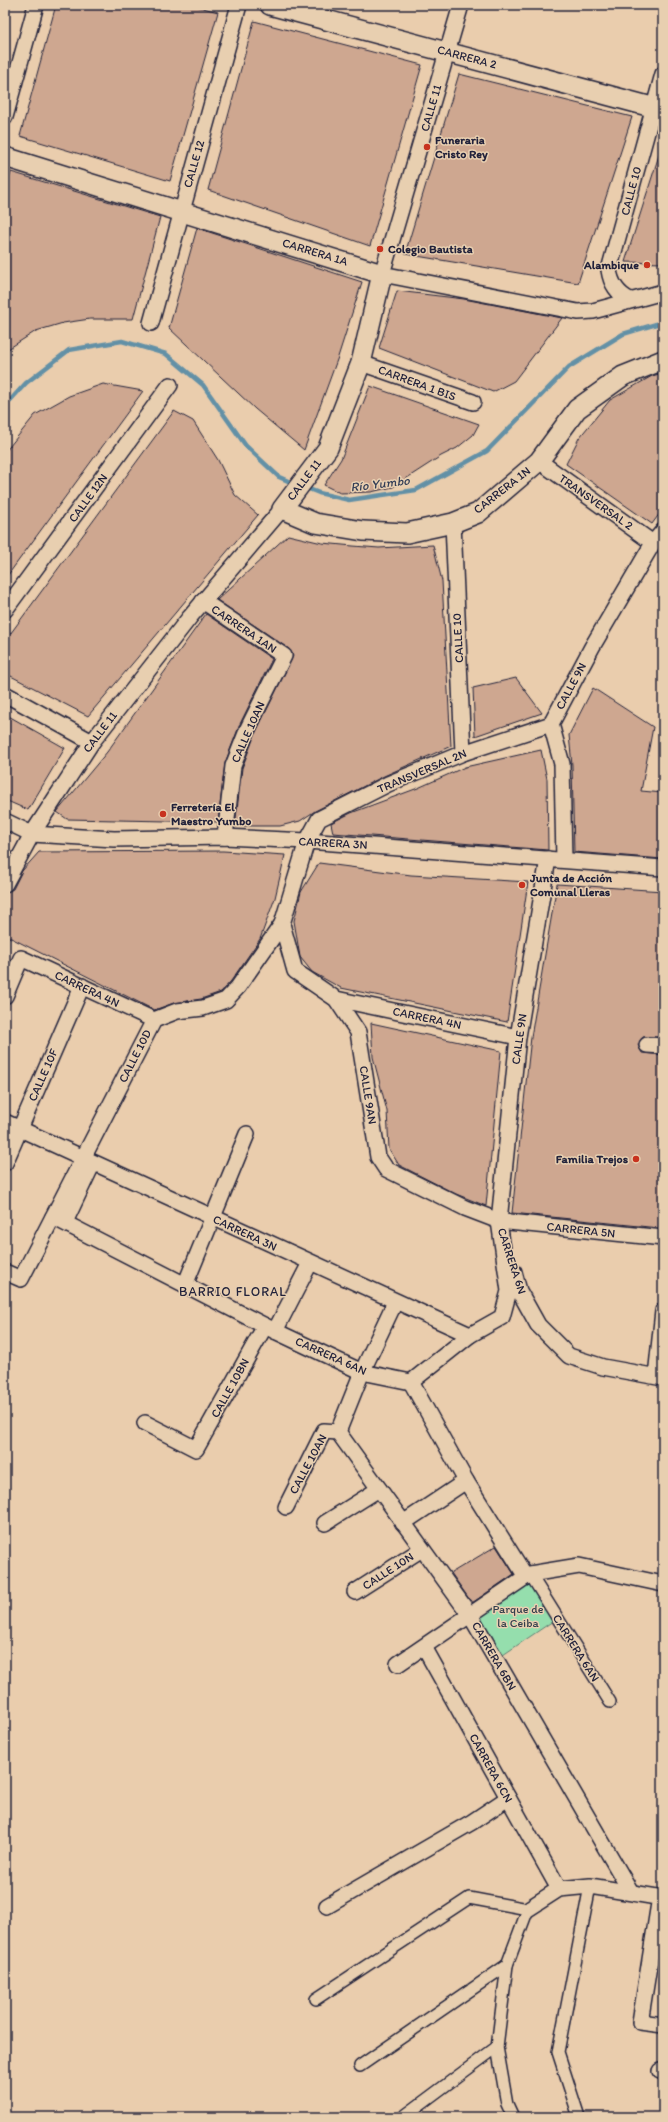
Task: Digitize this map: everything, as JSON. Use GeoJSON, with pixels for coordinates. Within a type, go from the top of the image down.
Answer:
{"type":"FeatureCollection","features":[{"type":"Feature","properties":{"kind":"street"},"geometry":{"type":"LineString","coordinates":[[5,117],[36,5]]}},
{"type":"Feature","properties":{"kind":"street","name":"CALLE 12"},"geometry":{"type":"LineString","coordinates":[[150,323],[239,5]]}},
{"type":"Feature","properties":{"kind":"street","name":"CARRERA 2"},"geometry":{"type":"LineString","coordinates":[[270,5],[448,51],[658,109]]}},
{"type":"Feature","properties":{"kind":"street","name":"CALLE 11"},"geometry":{"type":"LineString","coordinates":[[5,884],[32,834],[92,742],[203,601],[284,508],[328,448],[361,363],[382,274],[461,5]]}},
{"type":"Feature","properties":{"kind":"street","name":"CALLE 10"},"geometry":{"type":"LineString","coordinates":[[630,300],[620,294],[610,278],[609,270],[658,109],[663,74]]}},
{"type":"Feature","properties":{"kind":"street","name":"CARRERA 1A"},"geometry":{"type":"LineString","coordinates":[[5,156],[382,274],[578,312],[593,311],[663,292]]}},
{"type":"Feature","properties":{"kind":"street","name":"CARRERA 1N"},"geometry":{"type":"LineString","coordinates":[[284,508],[315,523],[363,531],[407,533],[453,523],[478,513],[539,461],[577,409],[623,376],[663,360]]}},
{"type":"Feature","properties":{"kind":"street","name":"CARRERA 1 BIS"},"geometry":{"type":"LineString","coordinates":[[361,363],[473,402]]}},
{"type":"Feature","properties":{"kind":"street","name":"CALLE 12N"},"geometry":{"type":"LineString","coordinates":[[5,610],[170,385]]}},
{"type":"Feature","properties":{"kind":"street","name":"TRANSVERSAL 2"},"geometry":{"type":"LineString","coordinates":[[539,461],[653,543]]}},
{"type":"Feature","properties":{"kind":"street","name":"CALLE 10"},"geometry":{"type":"LineString","coordinates":[[453,523],[463,753]]}},
{"type":"Feature","properties":{"kind":"street","name":"CALLE 9N"},"geometry":{"type":"LineString","coordinates":[[564,860],[562,764],[551,724],[592,647],[653,543],[663,531]]}},
{"type":"Feature","properties":{"kind":"street","name":"CARRERA 1AN"},"geometry":{"type":"LineString","coordinates":[[203,601],[284,656]]}},
{"type":"Feature","properties":{"kind":"street","name":"CALLE 10AN"},"geometry":{"type":"LineString","coordinates":[[225,837],[233,766],[248,728],[284,656]]}},
{"type":"Feature","properties":{"kind":"street"},"geometry":{"type":"LineString","coordinates":[[5,694],[92,742]]}},
{"type":"Feature","properties":{"kind":"street","name":"TRANSVERSAL 2N"},"geometry":{"type":"LineString","coordinates":[[307,841],[319,819],[388,784],[463,753],[551,724]]}},
{"type":"Feature","properties":{"kind":"street","name":"CARRERA 3N"},"geometry":{"type":"LineString","coordinates":[[5,821],[32,834],[114,839],[225,837],[307,841],[663,868]]}},
{"type":"Feature","properties":{"kind":"street","name":"CALLE 10D"},"geometry":{"type":"LineString","coordinates":[[5,1272],[22,1279],[59,1219],[154,1020],[177,1011],[203,1008],[226,1000],[238,988],[282,924],[307,841]]}},
{"type":"Feature","properties":{"kind":"street","name":"CALLE 9N"},"geometry":{"type":"LineString","coordinates":[[499,1221],[518,1037],[548,859]]}},
{"type":"Feature","properties":{"kind":"street","name":"CALLE 9AN"},"geometry":{"type":"LineString","coordinates":[[282,924],[295,971],[336,999],[358,1032],[378,1158],[386,1168],[466,1208],[499,1221]]}},
{"type":"Feature","properties":{"kind":"street","name":"CARRERA 4N"},"geometry":{"type":"LineString","coordinates":[[5,996],[21,958],[154,1020]]}},
{"type":"Feature","properties":{"kind":"street","name":"CALLE 10F"},"geometry":{"type":"LineString","coordinates":[[5,1163],[82,986]]}},
{"type":"Feature","properties":{"kind":"street","name":"CARRERA 4N"},"geometry":{"type":"LineString","coordinates":[[336,999],[518,1037]]}},
{"type":"Feature","properties":{"kind":"street"},"geometry":{"type":"LineString","coordinates":[[647,1045],[663,1046]]}},
{"type":"Feature","properties":{"kind":"street","name":"CARRERA 3N"},"geometry":{"type":"LineString","coordinates":[[5,1122],[395,1302],[470,1335]]}},
{"type":"Feature","properties":{"kind":"street"},"geometry":{"type":"LineString","coordinates":[[185,1285],[247,1134]]}},
{"type":"Feature","properties":{"kind":"street","name":"CARRERA 6AN"},"geometry":{"type":"LineString","coordinates":[[59,1219],[270,1328],[362,1372],[411,1382],[466,1481],[610,1702]]}},
{"type":"Feature","properties":{"kind":"street"},"geometry":{"type":"LineString","coordinates":[[411,1382],[470,1335],[485,1328],[502,1317],[510,1291],[499,1221]]}},
{"type":"Feature","properties":{"kind":"street","name":"CARRERA 5N"},"geometry":{"type":"LineString","coordinates":[[499,1221],[663,1238]]}},
{"type":"Feature","properties":{"kind":"street","name":"CARRERA 6N"},"geometry":{"type":"LineString","coordinates":[[499,1221],[520,1291],[538,1325],[569,1356],[603,1367],[659,1377]]}},
{"type":"Feature","properties":{"kind":"street","name":"CALLE 10BN"},"geometry":{"type":"LineString","coordinates":[[145,1423],[196,1450],[310,1263]]}},
{"type":"Feature","properties":{"kind":"street","name":"CALLE 10AN"},"geometry":{"type":"LineString","coordinates":[[286,1507],[324,1430],[338,1432],[362,1372],[395,1302]]}},
{"type":"Feature","properties":{"kind":"street"},"geometry":{"type":"LineString","coordinates":[[659,1377],[663,1311]]}},
{"type":"Feature","properties":{"kind":"street","name":"CARRERA 6BN"},"geometry":{"type":"LineString","coordinates":[[338,1432],[470,1615],[631,1892]]}},
{"type":"Feature","properties":{"kind":"street"},"geometry":{"type":"LineString","coordinates":[[403,1523],[466,1481]]}},
{"type":"Feature","properties":{"kind":"street"},"geometry":{"type":"LineString","coordinates":[[325,1523],[379,1489]]}},
{"type":"Feature","properties":{"kind":"street","name":"CALLE 10N"},"geometry":{"type":"LineString","coordinates":[[355,1592],[422,1549]]}},
{"type":"Feature","properties":{"kind":"street"},"geometry":{"type":"LineString","coordinates":[[398,1664],[528,1575],[579,1566],[663,1584]]}},
{"type":"Feature","properties":{"kind":"street","name":"CARRERA 6CN"},"geometry":{"type":"LineString","coordinates":[[424,1647],[559,1889]]}},
{"type":"Feature","properties":{"kind":"street"},"geometry":{"type":"LineString","coordinates":[[327,1906],[472,1822],[508,1798]]}},
{"type":"Feature","properties":{"kind":"street"},"geometry":{"type":"LineString","coordinates":[[578,2117],[558,2052],[590,1886]]}},
{"type":"Feature","properties":{"kind":"street"},"geometry":{"type":"LineString","coordinates":[[513,2117],[507,2104],[497,2047],[507,1965],[528,1910],[559,1889],[590,1886],[662,1898],[640,2022],[663,2025]]}},
{"type":"Feature","properties":{"kind":"street"},"geometry":{"type":"LineString","coordinates":[[316,1999],[469,1898],[528,1910]]}},
{"type":"Feature","properties":{"kind":"street"},"geometry":{"type":"LineString","coordinates":[[360,2066],[507,1965]]}},
{"type":"Feature","properties":{"kind":"street"},"geometry":{"type":"LineString","coordinates":[[404,2117],[497,2047]]}},
{"type":"Feature","properties":{"kind":"green space","name":"Parque de la Ceiba"},"geometry":{"type":"Polygon","coordinates":[[[529,1580],[556,1619],[500,1657],[476,1616],[529,1580]]]}},
{"type":"Feature","properties":{"kind":"building"},"geometry":{"type":"Polygon","coordinates":[[[56,5],[192,5],[218,12],[170,181],[20,136],[56,5]]]}},
{"type":"Feature","properties":{"kind":"building"},"geometry":{"type":"Polygon","coordinates":[[[254,21],[422,65],[370,246],[208,190],[254,21]]]}},
{"type":"Feature","properties":{"kind":"building"},"geometry":{"type":"Polygon","coordinates":[[[459,74],[632,117],[578,283],[405,254],[459,74]]]}},
{"type":"Feature","properties":{"kind":"building"},"geometry":{"type":"Polygon","coordinates":[[[660,152],[663,152],[663,263],[625,262],[660,152]]]}},
{"type":"Feature","properties":{"kind":"building"},"geometry":{"type":"Polygon","coordinates":[[[11,172],[160,217],[133,319],[90,319],[63,323],[36,331],[5,351],[5,193],[11,172]]]}},
{"type":"Feature","properties":{"kind":"building"},"geometry":{"type":"Polygon","coordinates":[[[197,228],[362,282],[338,357],[304,450],[255,409],[169,328],[197,228]]]}},
{"type":"Feature","properties":{"kind":"building"},"geometry":{"type":"Polygon","coordinates":[[[397,291],[464,299],[562,318],[514,381],[493,392],[379,348],[397,291]]]}},
{"type":"Feature","properties":{"kind":"building"},"geometry":{"type":"Polygon","coordinates":[[[663,373],[663,509],[652,524],[566,464],[579,438],[610,400],[652,376],[663,373]]]}},
{"type":"Feature","properties":{"kind":"building"},"geometry":{"type":"Polygon","coordinates":[[[103,384],[143,391],[5,579],[5,452],[35,415],[69,396],[103,384]]]}},
{"type":"Feature","properties":{"kind":"building"},"geometry":{"type":"Polygon","coordinates":[[[370,386],[479,424],[473,435],[457,448],[441,456],[393,487],[371,492],[340,493],[324,485],[341,459],[370,386]]]}},
{"type":"Feature","properties":{"kind":"building"},"geometry":{"type":"Polygon","coordinates":[[[174,411],[193,421],[218,460],[235,495],[258,515],[88,716],[5,673],[5,641],[174,411]]]}},
{"type":"Feature","properties":{"kind":"building"},"geometry":{"type":"Polygon","coordinates":[[[288,535],[322,543],[379,548],[433,545],[442,581],[451,746],[384,776],[315,811],[300,821],[280,826],[235,826],[242,768],[256,732],[293,656],[289,649],[217,600],[288,535]]]}},
{"type":"Feature","properties":{"kind":"building"},"geometry":{"type":"Polygon","coordinates":[[[206,614],[272,659],[240,724],[225,763],[218,822],[67,819],[57,812],[107,752],[206,614]]]}},
{"type":"Feature","properties":{"kind":"building"},"geometry":{"type":"Polygon","coordinates":[[[516,678],[542,713],[475,736],[473,688],[516,678]]]}},
{"type":"Feature","properties":{"kind":"building"},"geometry":{"type":"Polygon","coordinates":[[[593,688],[653,727],[641,791],[663,793],[663,859],[574,852],[572,765],[569,735],[593,688]]]}},
{"type":"Feature","properties":{"kind":"building"},"geometry":{"type":"Polygon","coordinates":[[[5,714],[65,748],[28,810],[5,800],[5,714]]]}},
{"type":"Feature","properties":{"kind":"building"},"geometry":{"type":"Polygon","coordinates":[[[541,750],[547,779],[548,850],[333,833],[331,823],[351,813],[418,788],[465,767],[541,750]]]}},
{"type":"Feature","properties":{"kind":"building"},"geometry":{"type":"Polygon","coordinates":[[[223,851],[285,855],[275,898],[260,939],[231,981],[221,992],[201,999],[174,1003],[154,1010],[5,935],[5,893],[13,889],[22,871],[39,852],[223,851]]]}},
{"type":"Feature","properties":{"kind":"building"},"geometry":{"type":"Polygon","coordinates":[[[319,863],[411,875],[528,882],[507,1022],[341,988],[312,972],[300,957],[294,921],[301,892],[319,863]]]}},
{"type":"Feature","properties":{"kind":"building"},"geometry":{"type":"Polygon","coordinates":[[[557,884],[663,891],[663,1037],[643,1037],[638,1045],[642,1053],[663,1055],[663,1199],[659,1228],[512,1213],[531,1037],[557,884]]]}},
{"type":"Feature","properties":{"kind":"building"},"geometry":{"type":"Polygon","coordinates":[[[371,1023],[501,1051],[486,1206],[456,1194],[399,1165],[389,1149],[387,1111],[373,1057],[371,1023]]]}},
{"type":"Feature","properties":{"kind":"building"},"geometry":{"type":"Polygon","coordinates":[[[496,1546],[514,1574],[472,1603],[451,1573],[496,1546]]]}},
{"type":"Feature","properties":{"kind":"waterway","name":"Río Yumbo"},"geometry":{"type":"LineString","coordinates":[[304,487],[319,493],[349,500],[416,490],[487,451],[569,367],[623,334],[663,322]]}},
{"type":"Feature","properties":{"kind":"waterway","name":"Río Yumbo"},"geometry":{"type":"LineString","coordinates":[[5,406],[26,383],[69,350],[122,341],[166,354],[203,385],[246,446],[279,477],[295,484]]}},
{"type":"Feature","properties":{"kind":"place","name":"Funeraria Cristo Rey"},"geometry":{"type":"Point","coordinates":[427,147]}},
{"type":"Feature","properties":{"kind":"place","name":"Colegio Bautista"},"geometry":{"type":"Point","coordinates":[380,249]}},
{"type":"Feature","properties":{"kind":"place","name":"Alambique"},"geometry":{"type":"Point","coordinates":[647,265]}},
{"type":"Feature","properties":{"kind":"place","name":"Ferretería El Maestro Yumbo"},"geometry":{"type":"Point","coordinates":[163,814]}},
{"type":"Feature","properties":{"kind":"place","name":"Junta de Acción Comunal Lleras"},"geometry":{"type":"Point","coordinates":[522,885]}},
{"type":"Feature","properties":{"kind":"place","name":"Familia Trejos"},"geometry":{"type":"Point","coordinates":[636,1159]}},
{"type":"Feature","properties":{"kind":"district","name":"BARRIO FLORAL"},"geometry":{"type":"Point","coordinates":[233,1291]}}]}
